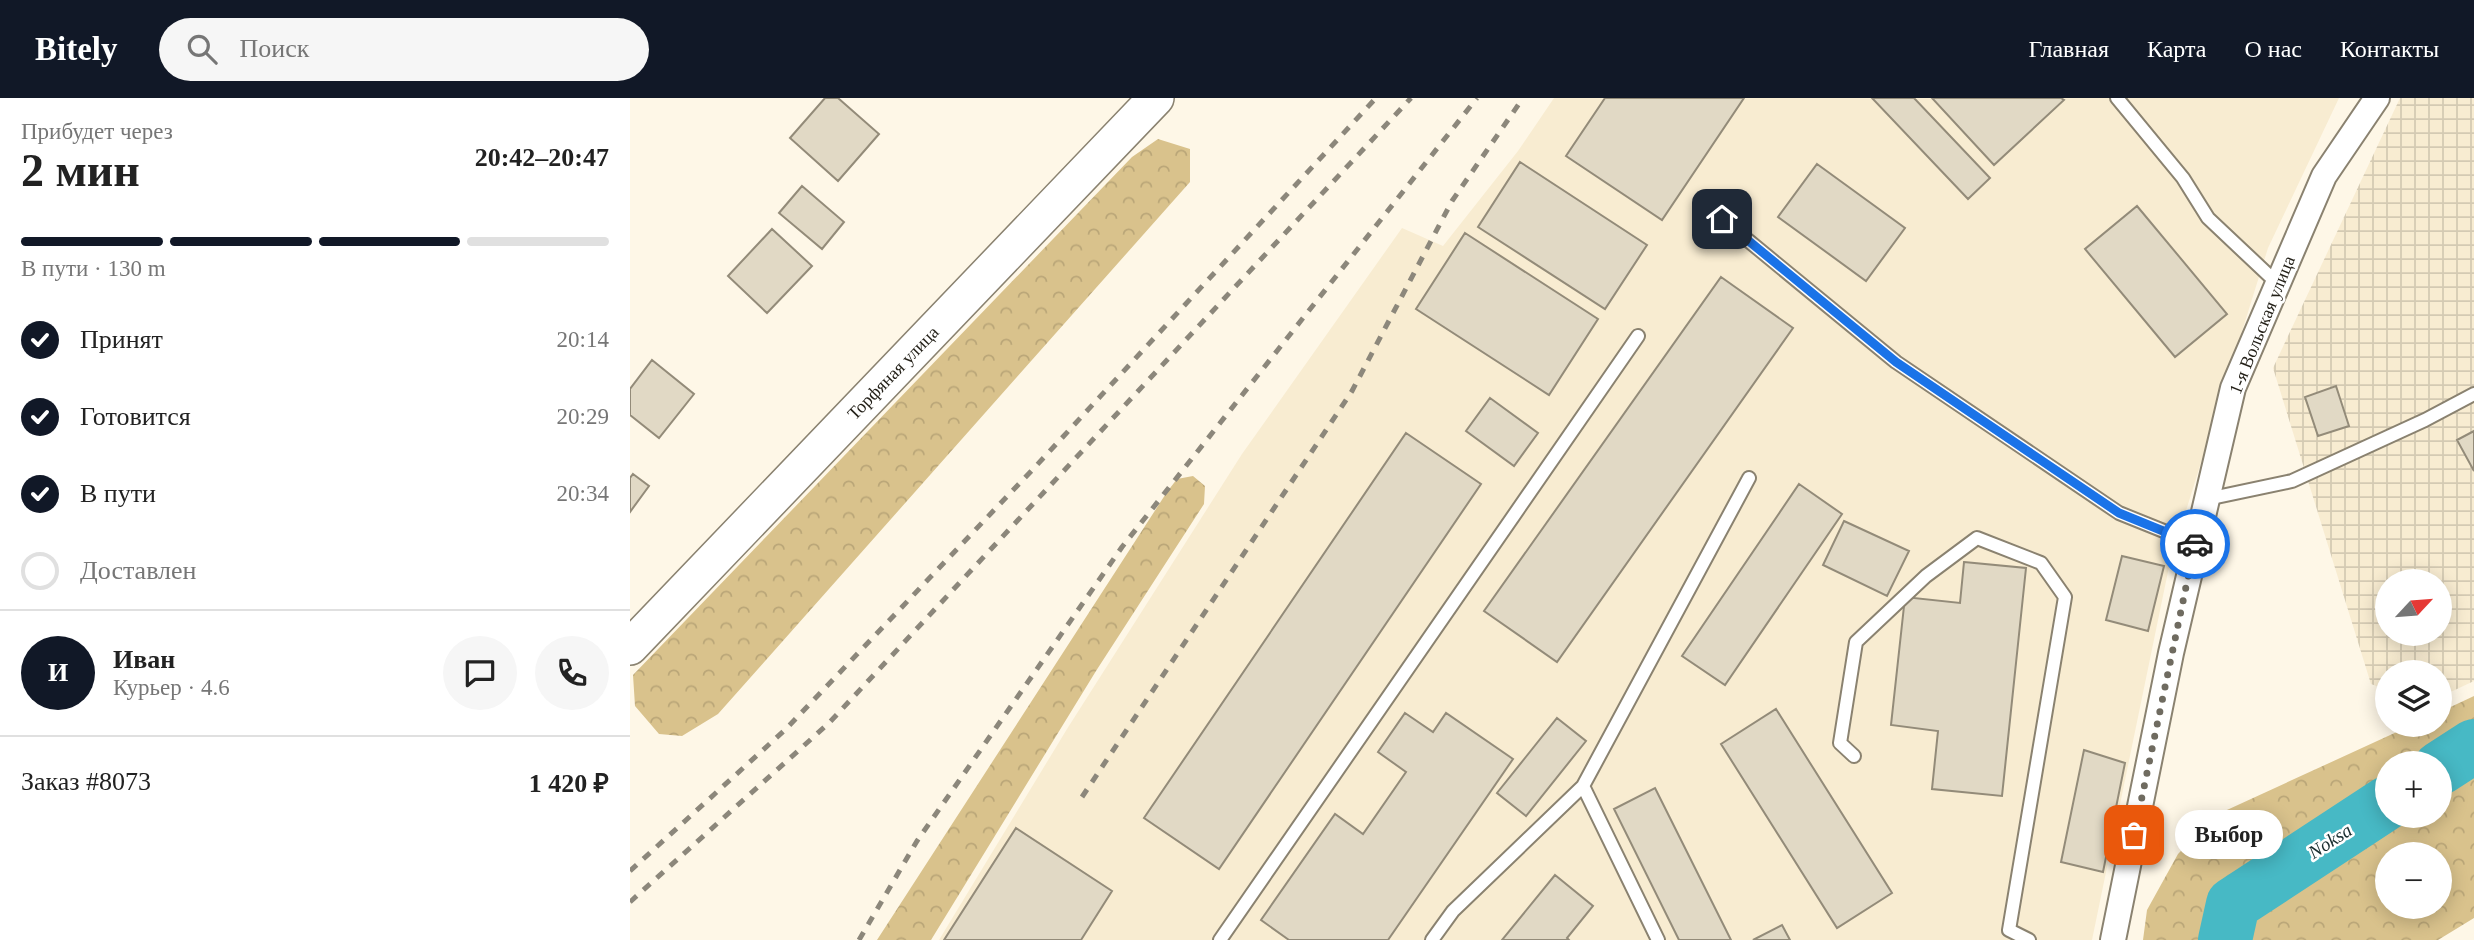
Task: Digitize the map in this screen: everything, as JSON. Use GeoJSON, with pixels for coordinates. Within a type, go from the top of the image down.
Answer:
{"type":"FeatureCollection","features":[{"type":"Feature","properties":{"kind":"street","name":"Торфяная улица"},"geometry":{"type":"LineString","coordinates":[[630,647],[1156,98]]}},
{"type":"Feature","properties":{"kind":"street","name":"1-я Вольская улица"},"geometry":{"type":"LineString","coordinates":[[2113,940],[2171,653],[2234,388],[2324,176],[2377,98]]}},
{"type":"Feature","properties":{"kind":"lane"},"geometry":{"type":"LineString","coordinates":[[2117,98],[2183,178],[2208,218],[2278,284]]}},
{"type":"Feature","properties":{"kind":"lane"},"geometry":{"type":"LineString","coordinates":[[1722,219],[1896,362],[2119,513],[2196,544]]}},
{"type":"Feature","properties":{"kind":"lane"},"geometry":{"type":"LineString","coordinates":[[1220,940],[1638,335]]}},
{"type":"Feature","properties":{"kind":"lane"},"geometry":{"type":"LineString","coordinates":[[2207,499],[2292,481],[2426,420],[2474,394]]}},
{"type":"Feature","properties":{"kind":"lane"},"geometry":{"type":"LineString","coordinates":[[1433,940],[1454,911],[1583,786],[1749,478]]}},
{"type":"Feature","properties":{"kind":"lane"},"geometry":{"type":"LineString","coordinates":[[1854,756],[1840,743],[1856,642],[1926,576],[1977,538],[2041,563],[2065,597],[2009,930],[2029,940]]}},
{"type":"Feature","properties":{"kind":"lane"},"geometry":{"type":"LineString","coordinates":[[1583,786],[1658,940]]}},
{"type":"Feature","properties":{"kind":"shaded area"},"geometry":{"type":"Polygon","coordinates":[[[1554,98],[2339,98],[2268,248],[2170,562],[2092,940],[939,940],[1067,729],[1242,454],[1402,228],[1443,246],[1518,151],[1554,98]]]}},
{"type":"Feature","properties":{"kind":"shaded area"},"geometry":{"type":"Polygon","coordinates":[[[2400,98],[2474,98],[2474,681],[2452,691],[2452,660],[2375,660],[2375,686],[2371,684],[2273,368],[2400,98]]]}},
{"type":"Feature","properties":{"kind":"green space"},"geometry":{"type":"Polygon","coordinates":[[[1158,139],[1190,149],[1190,182],[718,714],[682,736],[659,734],[635,706],[633,675],[1132,157],[1158,139]]]}},
{"type":"Feature","properties":{"kind":"green space"},"geometry":{"type":"Polygon","coordinates":[[[1193,476],[1205,486],[1204,504],[1096,671],[931,940],[877,940],[1167,492],[1177,479],[1193,476]]]}},
{"type":"Feature","properties":{"kind":"green space"},"geometry":{"type":"Polygon","coordinates":[[[2474,696],[2474,918],[2438,940],[2143,940],[2147,910],[2178,854],[2216,815],[2386,737],[2452,737],[2452,706],[2474,696]]]}},
{"type":"Feature","properties":{"kind":"building"},"geometry":{"type":"Polygon","coordinates":[[[825,98],[838,98],[879,134],[838,181],[790,138],[825,98]]]}},
{"type":"Feature","properties":{"kind":"building"},"geometry":{"type":"Polygon","coordinates":[[[1605,98],[1744,98],[1662,220],[1566,156],[1605,98]]]}},
{"type":"Feature","properties":{"kind":"building"},"geometry":{"type":"Polygon","coordinates":[[[1872,98],[1914,98],[1990,178],[1968,199],[1872,98]]]}},
{"type":"Feature","properties":{"kind":"building"},"geometry":{"type":"Polygon","coordinates":[[[1932,98],[2061,98],[2064,100],[1994,165],[1932,98]]]}},
{"type":"Feature","properties":{"kind":"building"},"geometry":{"type":"Polygon","coordinates":[[[1520,162],[1647,245],[1605,309],[1478,227],[1520,162]]]}},
{"type":"Feature","properties":{"kind":"building"},"geometry":{"type":"Polygon","coordinates":[[[1817,164],[1905,228],[1866,281],[1778,217],[1817,164]]]}},
{"type":"Feature","properties":{"kind":"building"},"geometry":{"type":"Polygon","coordinates":[[[802,186],[844,222],[822,249],[779,213],[802,186]]]}},
{"type":"Feature","properties":{"kind":"building"},"geometry":{"type":"Polygon","coordinates":[[[2137,206],[2227,314],[2175,357],[2085,249],[2137,206]]]}},
{"type":"Feature","properties":{"kind":"building"},"geometry":{"type":"Polygon","coordinates":[[[772,229],[812,266],[767,313],[728,276],[772,229]]]}},
{"type":"Feature","properties":{"kind":"building"},"geometry":{"type":"Polygon","coordinates":[[[1465,233],[1598,319],[1549,395],[1416,309],[1465,233]]]}},
{"type":"Feature","properties":{"kind":"building"},"geometry":{"type":"Polygon","coordinates":[[[1721,277],[1793,328],[1557,662],[1484,611],[1721,277]]]}},
{"type":"Feature","properties":{"kind":"building"},"geometry":{"type":"Polygon","coordinates":[[[652,360],[694,394],[659,438],[630,415],[630,389],[652,360]]]}},
{"type":"Feature","properties":{"kind":"building"},"geometry":{"type":"Polygon","coordinates":[[[2336,386],[2349,426],[2318,436],[2305,397],[2336,386]]]}},
{"type":"Feature","properties":{"kind":"building"},"geometry":{"type":"Polygon","coordinates":[[[1490,398],[1538,433],[1514,466],[1466,431],[1490,398]]]}},
{"type":"Feature","properties":{"kind":"building"},"geometry":{"type":"Polygon","coordinates":[[[2474,431],[2474,471],[2457,440],[2474,431]]]}},
{"type":"Feature","properties":{"kind":"building"},"geometry":{"type":"Polygon","coordinates":[[[1406,433],[1481,484],[1219,869],[1144,818],[1406,433]]]}},
{"type":"Feature","properties":{"kind":"building"},"geometry":{"type":"Polygon","coordinates":[[[633,474],[649,486],[630,512],[630,478],[633,474]]]}},
{"type":"Feature","properties":{"kind":"building"},"geometry":{"type":"Polygon","coordinates":[[[1799,484],[1842,514],[1725,685],[1682,656],[1799,484]]]}},
{"type":"Feature","properties":{"kind":"building"},"geometry":{"type":"Polygon","coordinates":[[[1844,521],[1909,551],[1887,596],[1823,565],[1844,521]]]}},
{"type":"Feature","properties":{"kind":"building"},"geometry":{"type":"Polygon","coordinates":[[[2122,556],[2164,566],[2148,631],[2106,620],[2122,556]]]}},
{"type":"Feature","properties":{"kind":"building"},"geometry":{"type":"Polygon","coordinates":[[[1964,562],[2026,568],[2002,796],[1932,789],[1938,731],[1891,725],[1905,597],[1960,603],[1964,562]]]}},
{"type":"Feature","properties":{"kind":"building"},"geometry":{"type":"Polygon","coordinates":[[[1776,709],[1892,893],[1837,928],[1721,744],[1776,709]]]}},
{"type":"Feature","properties":{"kind":"building"},"geometry":{"type":"Polygon","coordinates":[[[1405,713],[1433,732],[1446,713],[1513,759],[1388,940],[1289,940],[1261,920],[1335,814],[1363,834],[1406,772],[1378,752],[1405,713]]]}},
{"type":"Feature","properties":{"kind":"building"},"geometry":{"type":"Polygon","coordinates":[[[1557,718],[1586,741],[1526,816],[1497,793],[1557,718]]]}},
{"type":"Feature","properties":{"kind":"building"},"geometry":{"type":"Polygon","coordinates":[[[2084,750],[2125,763],[2103,872],[2061,862],[2084,750]]]}},
{"type":"Feature","properties":{"kind":"building"},"geometry":{"type":"Polygon","coordinates":[[[1655,788],[1731,940],[1679,940],[1614,809],[1655,788]]]}},
{"type":"Feature","properties":{"kind":"building"},"geometry":{"type":"Polygon","coordinates":[[[1016,828],[1112,891],[1081,940],[944,940],[1016,828]]]}},
{"type":"Feature","properties":{"kind":"building"},"geometry":{"type":"Polygon","coordinates":[[[1555,875],[1593,906],[1567,938],[1569,940],[1502,940],[1555,875]]]}},
{"type":"Feature","properties":{"kind":"building"},"geometry":{"type":"Polygon","coordinates":[[[1782,925],[1790,940],[1753,940],[1782,925]]]}},
{"type":"Feature","properties":{"kind":"waterway","name":"Noksa"},"geometry":{"type":"LineString","coordinates":[[2452,760],[2474,746]]}},
{"type":"Feature","properties":{"kind":"waterway","name":"Noksa"},"geometry":{"type":"LineString","coordinates":[[2225,940],[2233,904],[2375,811]]}},
{"type":"Feature","properties":{"kind":"railway"},"geometry":{"type":"LineString","coordinates":[[630,871],[786,729],[1036,466],[1376,98]]}},
{"type":"Feature","properties":{"kind":"railway"},"geometry":{"type":"LineString","coordinates":[[630,902],[829,723],[1411,98]]}},
{"type":"Feature","properties":{"kind":"railway"},"geometry":{"type":"LineString","coordinates":[[859,940],[917,841],[1122,547],[1477,98]]}},
{"type":"Feature","properties":{"kind":"railway"},"geometry":{"type":"LineString","coordinates":[[1082,797],[1352,391],[1452,201],[1523,98]]}},
{"type":"Feature","properties":{"kind":"way so far"},"geometry":{"type":"LineString","coordinates":[[2134,835],[2195,544]]}},
{"type":"Feature","properties":{"kind":"place","name":"Выбор"},"geometry":{"type":"Point","coordinates":[2134,835]}},
{"type":"Feature","properties":{"kind":"route"},"geometry":{"type":"LineString","coordinates":[[1722,219],[1896,362],[2119,513],[2195,544]]}}]}
